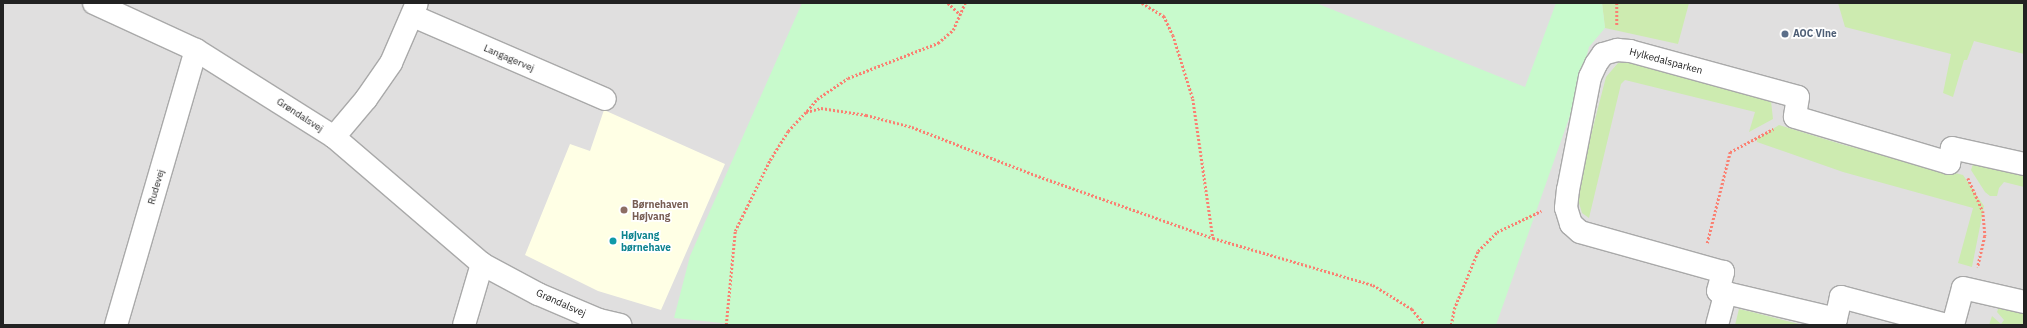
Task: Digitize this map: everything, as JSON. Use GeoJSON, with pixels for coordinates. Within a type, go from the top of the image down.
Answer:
{"type":"FeatureCollection","features":[{"type":"Feature","properties":{"kind":"street","name":"Grøndalsvej"},"geometry":{"type":"LineString","coordinates":[[94,3],[196,50],[334,137],[482,264],[538,294],[599,320],[620,325]]}},
{"type":"Feature","properties":{"kind":"street","name":"Langagervej"},"geometry":{"type":"LineString","coordinates":[[334,137],[366,99],[391,63],[415,10],[605,99]]}},
{"type":"Feature","properties":{"kind":"street","name":"Rudevej"},"geometry":{"type":"LineString","coordinates":[[116,325],[196,50]]}},
{"type":"Feature","properties":{"kind":"street","name":"Hylkedalsparken"},"geometry":{"type":"LineString","coordinates":[[1726,292],[1718,291],[1723,272],[1580,232],[1571,224],[1567,204],[1590,77],[1603,54],[1617,50],[1630,51],[1798,98],[1795,117]]}},
{"type":"Feature","properties":{"kind":"street"},"geometry":{"type":"LineString","coordinates":[[1795,117],[1949,163],[1952,148],[2024,164]]}},
{"type":"Feature","properties":{"kind":"street"},"geometry":{"type":"LineString","coordinates":[[464,325],[482,264]]}},
{"type":"Feature","properties":{"kind":"street"},"geometry":{"type":"LineString","coordinates":[[1953,325],[1963,288],[2024,302]]}},
{"type":"Feature","properties":{"kind":"street"},"geometry":{"type":"LineString","coordinates":[[1717,325],[1726,292],[1836,319],[1841,298],[1946,325]]}},
{"type":"Feature","properties":{"kind":"path"},"geometry":{"type":"LineString","coordinates":[[948,3],[960,14]]}},
{"type":"Feature","properties":{"kind":"path"},"geometry":{"type":"LineString","coordinates":[[726,325],[735,231],[770,160],[788,131],[817,99],[848,78],[938,43],[953,30],[965,3]]}},
{"type":"Feature","properties":{"kind":"path"},"geometry":{"type":"LineString","coordinates":[[1142,3],[1164,16],[1173,35],[1193,99],[1213,238]]}},
{"type":"Feature","properties":{"kind":"path"},"geometry":{"type":"LineString","coordinates":[[806,112],[821,108],[912,127],[1035,175],[1213,238],[1373,285],[1412,309],[1425,325]]}},
{"type":"Feature","properties":{"kind":"path"},"geometry":{"type":"LineString","coordinates":[[1701,266],[1730,152],[1795,117]]}},
{"type":"Feature","properties":{"kind":"path"},"geometry":{"type":"LineString","coordinates":[[1966,151],[1967,177],[1983,211],[1984,221],[1984,236],[1973,291]]}},
{"type":"Feature","properties":{"kind":"path"},"geometry":{"type":"LineString","coordinates":[[1451,325],[1454,310],[1478,251],[1496,232],[1542,210],[1567,204]]}},
{"type":"Feature","properties":{"kind":"shaded area"},"geometry":{"type":"Polygon","coordinates":[[[3,3],[1936,3],[2024,30],[2024,325],[3,325],[3,3]]]}},
{"type":"Feature","properties":{"kind":"shaded area","name":"Børnehaven Højvang"},"geometry":{"type":"Polygon","coordinates":[[[604,110],[725,164],[661,310],[598,291],[525,255],[570,144],[590,151],[604,110]]]}},
{"type":"Feature","properties":{"kind":"green space"},"geometry":{"type":"Polygon","coordinates":[[[802,3],[1316,3],[1525,87],[1556,3],[1602,3],[1605,28],[1589,47],[1573,107],[1496,325],[741,325],[674,318],[690,256],[802,3]]]}},
{"type":"Feature","properties":{"kind":"green space"},"geometry":{"type":"Polygon","coordinates":[[[1602,3],[1689,3],[1678,44],[1605,28],[1602,3]]]}},
{"type":"Feature","properties":{"kind":"green space"},"geometry":{"type":"Polygon","coordinates":[[[1838,3],[2024,3],[2024,54],[1974,41],[1967,60],[1964,60],[1953,97],[1943,93],[1951,54],[1845,27],[1838,3]]]}},
{"type":"Feature","properties":{"kind":"green space"},"geometry":{"type":"Polygon","coordinates":[[[1634,60],[1771,101],[1773,119],[1749,132],[1755,112],[1625,80],[1621,84],[1589,218],[1582,213],[1576,193],[1606,77],[1618,63],[1634,60]]]}},
{"type":"Feature","properties":{"kind":"green space"},"geometry":{"type":"Polygon","coordinates":[[[1779,125],[1844,145],[1963,175],[1984,206],[1972,267],[1958,263],[1973,208],[1843,172],[1757,142],[1757,139],[1779,125]]]}},
{"type":"Feature","properties":{"kind":"green space"},"geometry":{"type":"Polygon","coordinates":[[[1975,158],[2024,169],[2024,187],[2004,182],[1999,188],[1997,196],[1990,196],[1985,192],[1971,170],[1975,158]]]}},
{"type":"Feature","properties":{"kind":"green space"},"geometry":{"type":"Polygon","coordinates":[[[2000,304],[2024,310],[2024,325],[1989,325],[1992,316],[2001,324],[2004,320],[1997,312],[2000,304]]]}},
{"type":"Feature","properties":{"kind":"green space"},"geometry":{"type":"Polygon","coordinates":[[[1739,309],[1752,312],[1803,325],[1735,325],[1739,309]]]}},
{"type":"Feature","properties":{"kind":"place","name":"AOC Vine"},"geometry":{"type":"Point","coordinates":[1785,34]}},
{"type":"Feature","properties":{"kind":"place","name":"Børnehaven Højvang"},"geometry":{"type":"Point","coordinates":[624,210]}},
{"type":"Feature","properties":{"kind":"place","name":"Højvang børnehave"},"geometry":{"type":"Point","coordinates":[613,241]}}]}
